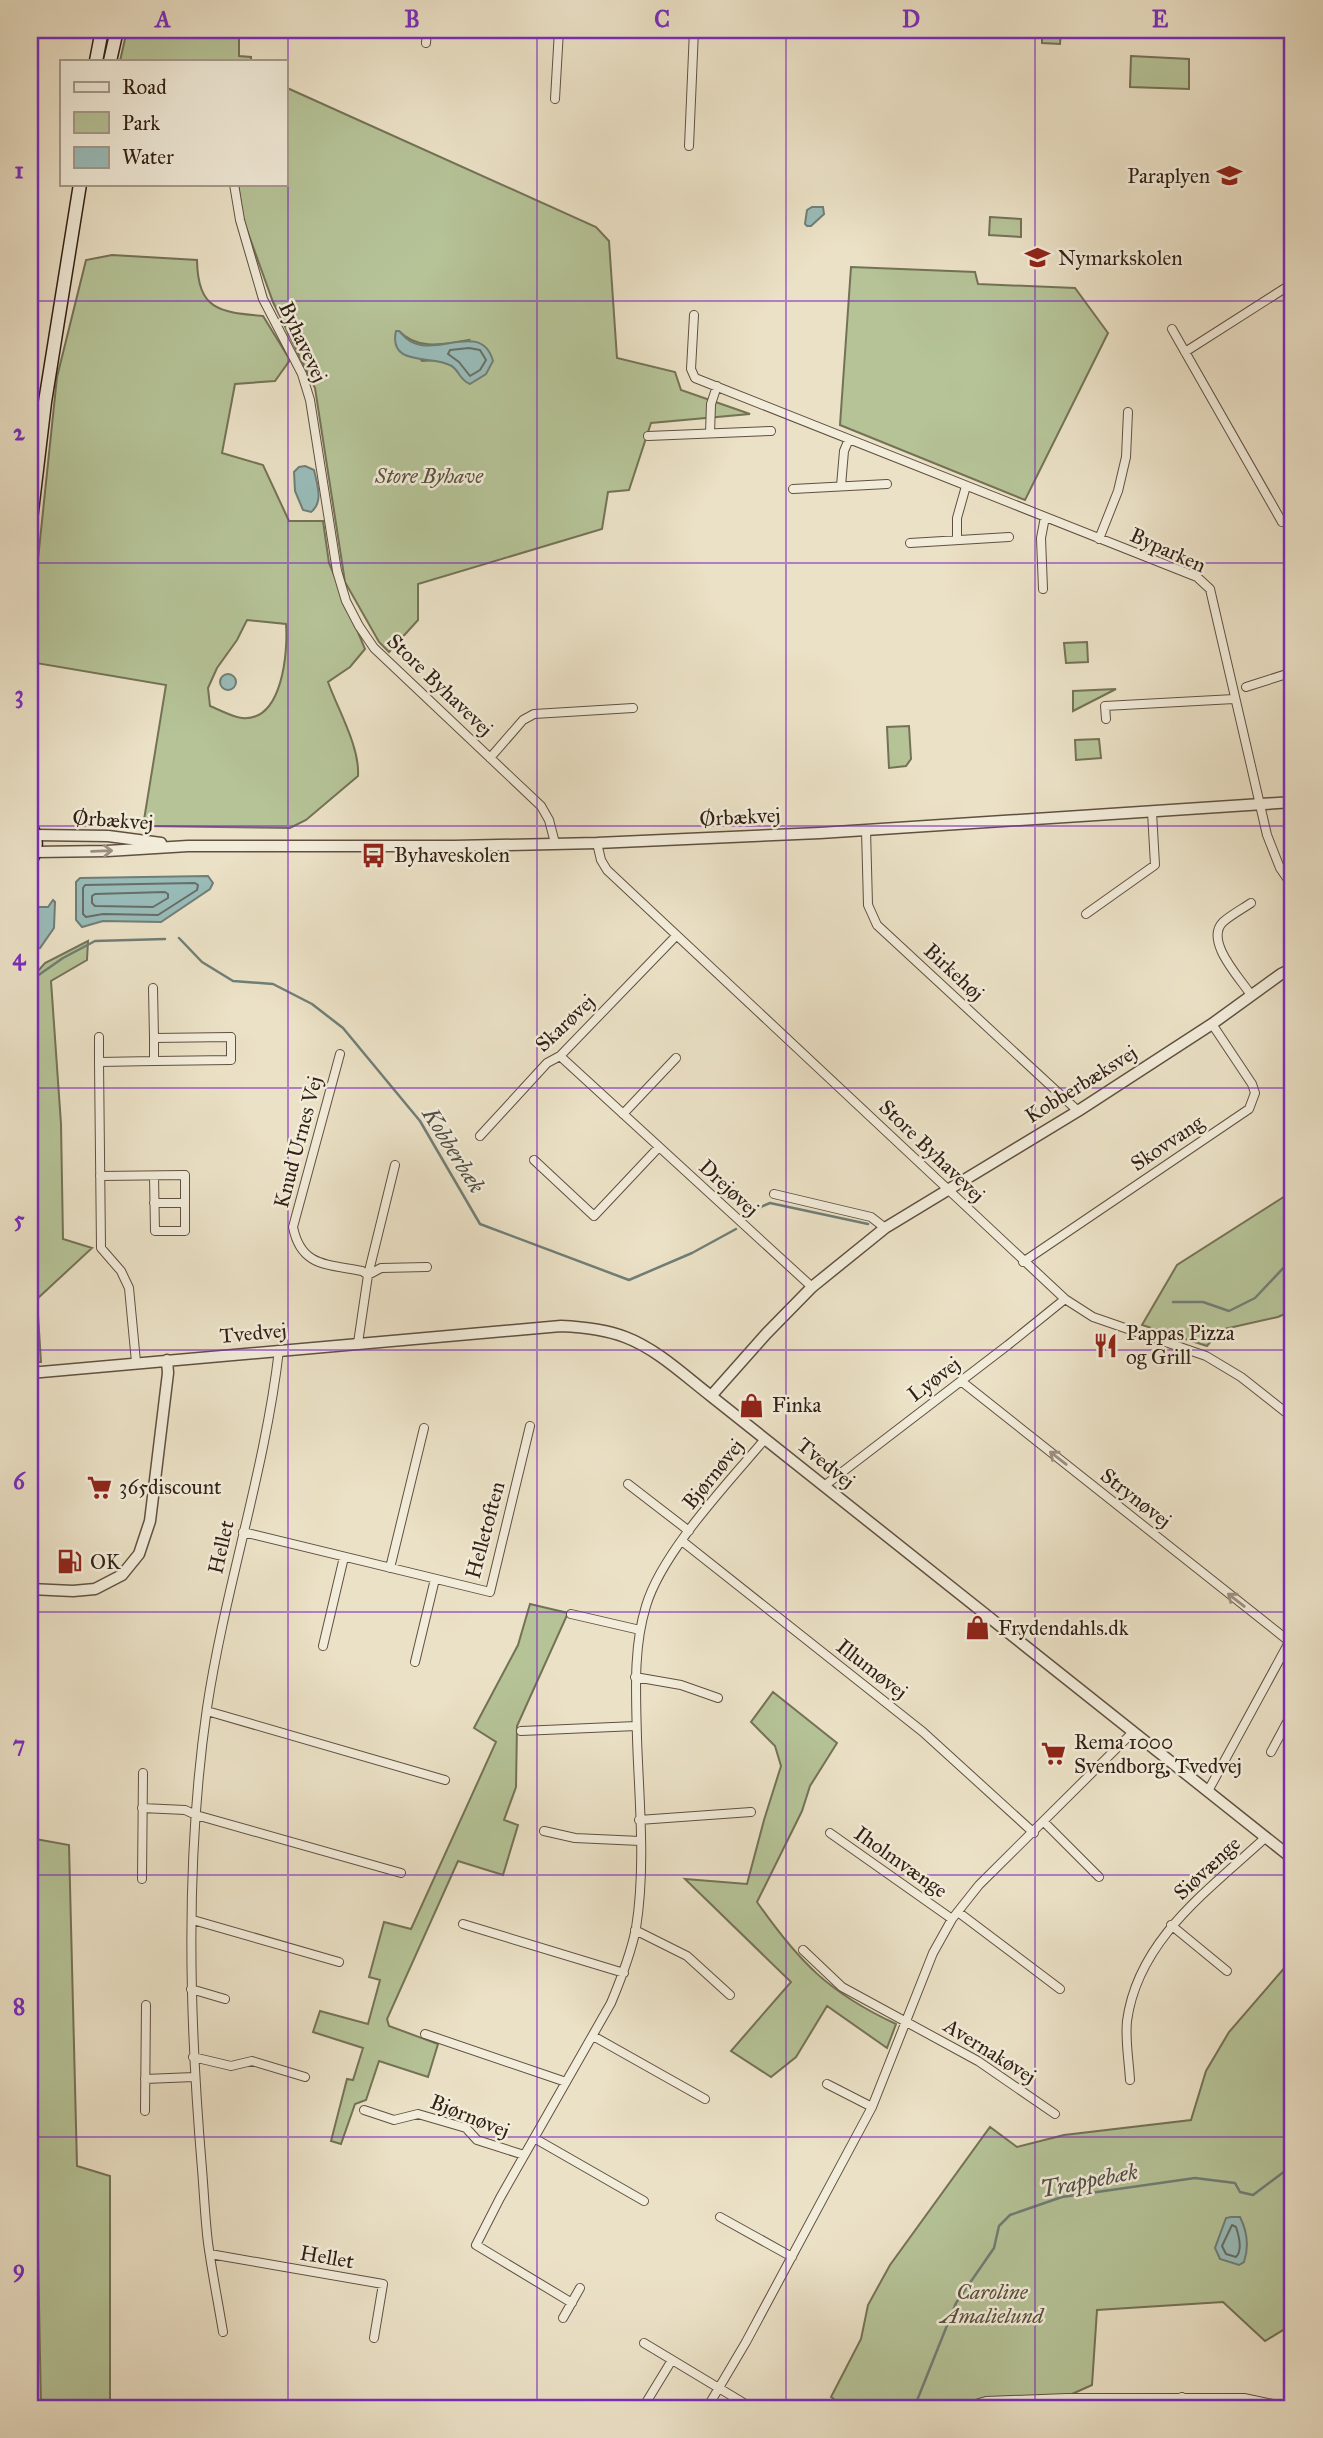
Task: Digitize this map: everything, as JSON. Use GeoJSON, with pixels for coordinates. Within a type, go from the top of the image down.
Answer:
{"type":"FeatureCollection","features":[{"type":"Feature","properties":{"kind":"main road"},"geometry":{"type":"LineString","coordinates":[[96,60],[102,30]]}},
{"type":"Feature","properties":{"kind":"main road"},"geometry":{"type":"LineString","coordinates":[[110,60],[117,30]]}},
{"type":"Feature","properties":{"kind":"main road"},"geometry":{"type":"LineString","coordinates":[[30,528],[45,402],[80,186]]}},
{"type":"Feature","properties":{"kind":"main road"},"geometry":{"type":"LineString","coordinates":[[32,830],[32,857]]}},
{"type":"Feature","properties":{"kind":"street"},"geometry":{"type":"LineString","coordinates":[[426,43],[427,30]]}},
{"type":"Feature","properties":{"kind":"street"},"geometry":{"type":"LineString","coordinates":[[555,99],[559,30]]}},
{"type":"Feature","properties":{"kind":"street"},"geometry":{"type":"LineString","coordinates":[[689,146],[694,30]]}},
{"type":"Feature","properties":{"kind":"street"},"geometry":{"type":"LineString","coordinates":[[734,30],[789,33]]}},
{"type":"Feature","properties":{"kind":"street","name":"Byhavevej"},"geometry":{"type":"LineString","coordinates":[[234,186],[240,220],[263,299],[302,374],[310,400],[337,571],[346,601]]}},
{"type":"Feature","properties":{"kind":"street"},"geometry":{"type":"LineString","coordinates":[[1185,352],[1293,283]]}},
{"type":"Feature","properties":{"kind":"street","name":"Byparken"},"geometry":{"type":"LineString","coordinates":[[694,315],[691,369],[695,378],[1197,577],[1210,589],[1266,835],[1280,868],[1293,887]]}},
{"type":"Feature","properties":{"kind":"street"},"geometry":{"type":"LineString","coordinates":[[1172,329],[1282,522]]}},
{"type":"Feature","properties":{"kind":"street"},"geometry":{"type":"LineString","coordinates":[[710,433],[711,404],[717,386]]}},
{"type":"Feature","properties":{"kind":"street"},"geometry":{"type":"LineString","coordinates":[[1099,539],[1118,491],[1128,412]]}},
{"type":"Feature","properties":{"kind":"street"},"geometry":{"type":"LineString","coordinates":[[648,436],[771,430]]}},
{"type":"Feature","properties":{"kind":"street"},"geometry":{"type":"LineString","coordinates":[[841,486],[844,451],[849,439]]}},
{"type":"Feature","properties":{"kind":"street"},"geometry":{"type":"LineString","coordinates":[[793,489],[887,484]]}},
{"type":"Feature","properties":{"kind":"street"},"geometry":{"type":"LineString","coordinates":[[957,540],[957,518],[966,486]]}},
{"type":"Feature","properties":{"kind":"street"},"geometry":{"type":"LineString","coordinates":[[1043,589],[1041,538],[1045,517]]}},
{"type":"Feature","properties":{"kind":"street"},"geometry":{"type":"LineString","coordinates":[[910,543],[1009,537]]}},
{"type":"Feature","properties":{"kind":"street","name":"Store Byhavevej"},"geometry":{"type":"LineString","coordinates":[[346,601],[374,648],[541,806],[549,820],[555,843]]}},
{"type":"Feature","properties":{"kind":"street"},"geometry":{"type":"LineString","coordinates":[[1246,687],[1293,672]]}},
{"type":"Feature","properties":{"kind":"street"},"geometry":{"type":"LineString","coordinates":[[1106,719],[1105,706],[1234,699]]}},
{"type":"Feature","properties":{"kind":"street","name":"Store Byhavevej"},"geometry":{"type":"LineString","coordinates":[[490,758],[523,720],[534,715],[633,708]]}},
{"type":"Feature","properties":{"kind":"street","name":"Ørbækvej"},"geometry":{"type":"LineString","coordinates":[[32,857],[188,846],[597,843],[866,830],[1293,802]]}},
{"type":"Feature","properties":{"kind":"street"},"geometry":{"type":"LineString","coordinates":[[1086,914],[1155,865],[1152,812]]}},
{"type":"Feature","properties":{"kind":"street","name":"Ørbækvej"},"geometry":{"type":"LineString","coordinates":[[32,830],[188,846]]}},
{"type":"Feature","properties":{"kind":"street","name":"Birkehøj"},"geometry":{"type":"LineString","coordinates":[[866,830],[868,905],[877,925],[1078,1111]]}},
{"type":"Feature","properties":{"kind":"street","name":"Store Byhavevej"},"geometry":{"type":"LineString","coordinates":[[597,843],[601,860],[607,870],[1065,1299],[1093,1317],[1206,1356],[1241,1377],[1293,1418]]}},
{"type":"Feature","properties":{"kind":"street"},"geometry":{"type":"LineString","coordinates":[[1251,903],[1222,924],[1217,935],[1217,946],[1251,995]]}},
{"type":"Feature","properties":{"kind":"street","name":"Skarøvej"},"geometry":{"type":"LineString","coordinates":[[480,1136],[547,1063],[561,1056],[676,936]]}},
{"type":"Feature","properties":{"kind":"street","name":"Kobberbæksvej"},"geometry":{"type":"LineString","coordinates":[[711,1396],[812,1287],[885,1228],[1078,1111],[1293,968]]}},
{"type":"Feature","properties":{"kind":"street"},"geometry":{"type":"LineString","coordinates":[[153,988],[154,1062]]}},
{"type":"Feature","properties":{"kind":"street","name":"Skovvang"},"geometry":{"type":"LineString","coordinates":[[1023,1262],[1249,1109],[1255,1093],[1252,1084],[1212,1024]]}},
{"type":"Feature","properties":{"kind":"street"},"geometry":{"type":"LineString","coordinates":[[99,1037],[101,1248],[121,1272],[129,1288],[136,1362]]}},
{"type":"Feature","properties":{"kind":"street"},"geometry":{"type":"LineString","coordinates":[[99,1062],[231,1060],[231,1037],[154,1038]]}},
{"type":"Feature","properties":{"kind":"street","name":"Knud Urnes Vej"},"geometry":{"type":"LineString","coordinates":[[340,1054],[293,1227],[296,1241],[306,1256],[368,1275],[381,1268],[427,1267]]}},
{"type":"Feature","properties":{"kind":"street","name":"Drejøvej"},"geometry":{"type":"LineString","coordinates":[[561,1056],[812,1287]]}},
{"type":"Feature","properties":{"kind":"street"},"geometry":{"type":"LineString","coordinates":[[623,1114],[676,1058]]}},
{"type":"Feature","properties":{"kind":"street"},"geometry":{"type":"LineString","coordinates":[[534,1160],[594,1216],[659,1147]]}},
{"type":"Feature","properties":{"kind":"street"},"geometry":{"type":"LineString","coordinates":[[358,1343],[368,1275],[394,1165]]}},
{"type":"Feature","properties":{"kind":"street"},"geometry":{"type":"LineString","coordinates":[[100,1176],[185,1175],[185,1231],[155,1231],[154,1176]]}},
{"type":"Feature","properties":{"kind":"street"},"geometry":{"type":"LineString","coordinates":[[774,1194],[871,1217],[885,1228]]}},
{"type":"Feature","properties":{"kind":"street"},"geometry":{"type":"LineString","coordinates":[[154,1203],[185,1203]]}},
{"type":"Feature","properties":{"kind":"street","name":"Lyøvej"},"geometry":{"type":"LineString","coordinates":[[824,1486],[1065,1299]]}},
{"type":"Feature","properties":{"kind":"street","name":"Tvedvej"},"geometry":{"type":"LineString","coordinates":[[30,1373],[561,1326],[593,1328],[627,1338],[659,1357],[711,1396],[1293,1859]]}},
{"type":"Feature","properties":{"kind":"street","name":"Hellet"},"geometry":{"type":"LineString","coordinates":[[223,2332],[210,2254],[194,2077],[191,1989],[196,1815],[207,1711],[220,1630],[274,1400],[279,1350]]}},
{"type":"Feature","properties":{"kind":"street"},"geometry":{"type":"LineString","coordinates":[[30,1589],[95,1589],[122,1575],[139,1554],[150,1521],[168,1373],[167,1360]]}},
{"type":"Feature","properties":{"kind":"street","name":"Strynøvej"},"geometry":{"type":"LineString","coordinates":[[961,1381],[1291,1639]]}},
{"type":"Feature","properties":{"kind":"street","name":"Helletoften"},"geometry":{"type":"LineString","coordinates":[[243,1532],[490,1592],[530,1426]]}},
{"type":"Feature","properties":{"kind":"street"},"geometry":{"type":"LineString","coordinates":[[390,1568],[425,1428]]}},
{"type":"Feature","properties":{"kind":"street","name":"Bjørnøvej"},"geometry":{"type":"LineString","coordinates":[[572,2303],[476,2245],[524,2155],[611,2004],[624,1973],[635,1930],[639,1894],[635,1676],[646,1604],[657,1577],[689,1531],[765,1439]]}},
{"type":"Feature","properties":{"kind":"street","name":"Bjørnøvej"},"geometry":{"type":"LineString","coordinates":[[628,1485],[689,1531]]}},
{"type":"Feature","properties":{"kind":"street","name":"Illumøvej"},"geometry":{"type":"LineString","coordinates":[[682,1541],[923,1732],[1034,1833]]}},
{"type":"Feature","properties":{"kind":"street"},"geometry":{"type":"LineString","coordinates":[[323,1646],[344,1557]]}},
{"type":"Feature","properties":{"kind":"street","name":"Helletoften"},"geometry":{"type":"LineString","coordinates":[[415,1662],[435,1579]]}},
{"type":"Feature","properties":{"kind":"street"},"geometry":{"type":"LineString","coordinates":[[570,1614],[640,1630]]}},
{"type":"Feature","properties":{"kind":"street"},"geometry":{"type":"LineString","coordinates":[[1208,1791],[1291,1639]]}},
{"type":"Feature","properties":{"kind":"street"},"geometry":{"type":"LineString","coordinates":[[1283,1657],[1293,1657]]}},
{"type":"Feature","properties":{"kind":"street"},"geometry":{"type":"LineString","coordinates":[[635,1676],[681,1685],[718,1698]]}},
{"type":"Feature","properties":{"kind":"street"},"geometry":{"type":"LineString","coordinates":[[207,1711],[445,1780]]}},
{"type":"Feature","properties":{"kind":"street"},"geometry":{"type":"LineString","coordinates":[[1271,1752],[1293,1711]]}},
{"type":"Feature","properties":{"kind":"street"},"geometry":{"type":"LineString","coordinates":[[521,1731],[636,1726]]}},
{"type":"Feature","properties":{"kind":"street"},"geometry":{"type":"LineString","coordinates":[[707,2408],[872,2107],[933,1953],[955,1915],[979,1885],[1133,1732]]}},
{"type":"Feature","properties":{"kind":"street"},"geometry":{"type":"LineString","coordinates":[[142,1879],[143,1773]]}},
{"type":"Feature","properties":{"kind":"street"},"geometry":{"type":"LineString","coordinates":[[142,1808],[185,1810],[401,1873]]}},
{"type":"Feature","properties":{"kind":"street"},"geometry":{"type":"LineString","coordinates":[[639,1820],[751,1812]]}},
{"type":"Feature","properties":{"kind":"street"},"geometry":{"type":"LineString","coordinates":[[1044,1822],[1099,1877]]}},
{"type":"Feature","properties":{"kind":"street"},"geometry":{"type":"LineString","coordinates":[[544,1831],[575,1838],[640,1841]]}},
{"type":"Feature","properties":{"kind":"street","name":"Iholmvænge"},"geometry":{"type":"LineString","coordinates":[[830,1833],[955,1915]]}},
{"type":"Feature","properties":{"kind":"street","name":"Siøvænge"},"geometry":{"type":"LineString","coordinates":[[1130,2080],[1126,2023],[1134,1990],[1146,1961],[1171,1925],[1266,1837]]}},
{"type":"Feature","properties":{"kind":"street"},"geometry":{"type":"LineString","coordinates":[[955,1915],[1060,1989]]}},
{"type":"Feature","properties":{"kind":"street"},"geometry":{"type":"LineString","coordinates":[[192,1920],[339,1962]]}},
{"type":"Feature","properties":{"kind":"street"},"geometry":{"type":"LineString","coordinates":[[463,1924],[624,1973]]}},
{"type":"Feature","properties":{"kind":"street","name":"Siøvænge"},"geometry":{"type":"LineString","coordinates":[[1171,1925],[1227,1971]]}},
{"type":"Feature","properties":{"kind":"street"},"geometry":{"type":"LineString","coordinates":[[635,1930],[687,1956],[730,1995]]}},
{"type":"Feature","properties":{"kind":"street","name":"Avernakøvej"},"geometry":{"type":"LineString","coordinates":[[803,1950],[842,1987],[978,2060],[1055,2114]]}},
{"type":"Feature","properties":{"kind":"street"},"geometry":{"type":"LineString","coordinates":[[191,1989],[225,1999]]}},
{"type":"Feature","properties":{"kind":"street"},"geometry":{"type":"LineString","coordinates":[[145,2111],[146,2005]]}},
{"type":"Feature","properties":{"kind":"street"},"geometry":{"type":"LineString","coordinates":[[425,2034],[566,2082]]}},
{"type":"Feature","properties":{"kind":"street"},"geometry":{"type":"LineString","coordinates":[[593,2036],[705,2099]]}},
{"type":"Feature","properties":{"kind":"street"},"geometry":{"type":"LineString","coordinates":[[193,2057],[231,2066],[252,2061],[305,2077]]}},
{"type":"Feature","properties":{"kind":"street"},"geometry":{"type":"LineString","coordinates":[[145,2080],[194,2077]]}},
{"type":"Feature","properties":{"kind":"street"},"geometry":{"type":"LineString","coordinates":[[827,2084],[872,2107]]}},
{"type":"Feature","properties":{"kind":"street","name":"Bjørnøvej"},"geometry":{"type":"LineString","coordinates":[[364,2110],[394,2120],[418,2114],[466,2129],[477,2140],[524,2155]]}},
{"type":"Feature","properties":{"kind":"street","name":"Bjørnøvej"},"geometry":{"type":"LineString","coordinates":[[534,2138],[644,2200]]}},
{"type":"Feature","properties":{"kind":"street"},"geometry":{"type":"LineString","coordinates":[[720,2217],[792,2257]]}},
{"type":"Feature","properties":{"kind":"street","name":"Hellet"},"geometry":{"type":"LineString","coordinates":[[210,2254],[383,2284],[374,2338]]}},
{"type":"Feature","properties":{"kind":"street"},"geometry":{"type":"LineString","coordinates":[[562,2318],[580,2288]]}},
{"type":"Feature","properties":{"kind":"street"},"geometry":{"type":"LineString","coordinates":[[644,2343],[752,2408]]}},
{"type":"Feature","properties":{"kind":"street"},"geometry":{"type":"LineString","coordinates":[[647,2401],[672,2360]]}},
{"type":"Feature","properties":{"kind":"street"},"geometry":{"type":"LineString","coordinates":[[1182,2397],[1183,2408]]}},
{"type":"Feature","properties":{"kind":"street"},"geometry":{"type":"LineString","coordinates":[[962,2408],[986,2401],[1182,2397],[1244,2398],[1292,2408]]}},
{"type":"Feature","properties":{"kind":"green space"},"geometry":{"type":"Polygon","coordinates":[[[127,30],[239,30],[239,56],[251,57],[251,60],[120,60],[127,30]]]}},
{"type":"Feature","properties":{"kind":"green space"},"geometry":{"type":"Polygon","coordinates":[[[1042,30],[1061,30],[1060,44],[1042,43],[1042,30]]]}},
{"type":"Feature","properties":{"kind":"green space"},"geometry":{"type":"Polygon","coordinates":[[[1131,56],[1189,59],[1189,89],[1130,87],[1131,56]]]}},
{"type":"Feature","properties":{"kind":"green space","name":"Store Byhave"},"geometry":{"type":"Polygon","coordinates":[[[287,88],[596,227],[609,241],[617,358],[675,372],[681,390],[750,414],[651,423],[629,490],[608,492],[602,529],[418,584],[418,620],[389,652],[379,642],[345,582],[315,388],[273,302],[243,219],[238,186],[287,186],[287,88]],[[399,331],[422,361],[437,360],[455,367],[469,340],[432,344],[414,341],[399,331]]]}},
{"type":"Feature","properties":{"kind":"green space"},"geometry":{"type":"Polygon","coordinates":[[[990,217],[1021,219],[1021,237],[989,235],[990,217]]]}},
{"type":"Feature","properties":{"kind":"green space"},"geometry":{"type":"Polygon","coordinates":[[[112,255],[197,260],[198,277],[207,299],[223,310],[263,316],[290,360],[275,381],[235,384],[222,453],[263,465],[289,521],[323,521],[329,563],[365,649],[350,667],[328,682],[356,753],[358,776],[306,820],[290,828],[143,826],[166,685],[30,662],[30,636],[57,377],[86,260],[112,255]],[[247,620],[237,640],[217,668],[208,688],[210,706],[242,718],[256,716],[266,709],[280,683],[284,667],[286,624],[247,620]]]}},
{"type":"Feature","properties":{"kind":"green space"},"geometry":{"type":"Polygon","coordinates":[[[851,267],[975,272],[978,284],[1075,288],[1108,333],[1025,500],[840,425],[851,267]]]}},
{"type":"Feature","properties":{"kind":"green space"},"geometry":{"type":"Polygon","coordinates":[[[1087,642],[1088,662],[1066,663],[1064,643],[1087,642]]]}},
{"type":"Feature","properties":{"kind":"green space"},"geometry":{"type":"Polygon","coordinates":[[[1116,689],[1073,711],[1073,691],[1116,689]]]}},
{"type":"Feature","properties":{"kind":"green space"},"geometry":{"type":"Polygon","coordinates":[[[909,726],[911,759],[906,766],[889,768],[887,727],[909,726]]]}},
{"type":"Feature","properties":{"kind":"green space"},"geometry":{"type":"Polygon","coordinates":[[[1099,739],[1101,758],[1076,760],[1075,740],[1099,739]]]}},
{"type":"Feature","properties":{"kind":"green space"},"geometry":{"type":"Polygon","coordinates":[[[88,941],[87,960],[51,981],[61,1124],[63,1239],[92,1248],[37,1299],[41,1362],[30,1362],[30,980],[45,963],[88,941]]]}},
{"type":"Feature","properties":{"kind":"green space"},"geometry":{"type":"Polygon","coordinates":[[[1293,1191],[1293,1310],[1278,1317],[1220,1330],[1207,1346],[1142,1325],[1177,1265],[1293,1191]]]}},
{"type":"Feature","properties":{"kind":"green space"},"geometry":{"type":"Polygon","coordinates":[[[530,1604],[568,1613],[517,1726],[516,1787],[504,1820],[518,1825],[503,1875],[458,1861],[387,2019],[389,2026],[438,2044],[428,2077],[379,2061],[366,2100],[355,2104],[341,2144],[331,2141],[347,2079],[353,2080],[363,2048],[313,2032],[320,2011],[368,2024],[380,1980],[369,1977],[384,1922],[411,1929],[496,1742],[474,1728],[518,1645],[530,1604]]]}},
{"type":"Feature","properties":{"kind":"green space"},"geometry":{"type":"Polygon","coordinates":[[[773,1692],[837,1743],[810,1786],[802,1811],[757,1902],[787,1942],[817,1974],[852,2000],[896,2024],[887,2048],[827,2006],[796,2057],[771,2077],[731,2051],[791,1982],[685,1879],[747,1884],[781,1766],[775,1746],[751,1722],[773,1692]]]}},
{"type":"Feature","properties":{"kind":"green space"},"geometry":{"type":"Polygon","coordinates":[[[30,1838],[69,1845],[77,2166],[110,2176],[110,2405],[125,2408],[41,2408],[30,1838]]]}},
{"type":"Feature","properties":{"kind":"green space","name":"Caroline Amalielund"},"geometry":{"type":"Polygon","coordinates":[[[1293,1958],[1293,2324],[1265,2341],[1223,2302],[1097,2310],[1092,2385],[1052,2403],[1019,2408],[846,2408],[831,2397],[861,2339],[868,2305],[890,2265],[990,2127],[1017,2147],[1064,2135],[1191,2120],[1206,2071],[1229,2032],[1293,1958]]]}},
{"type":"Feature","properties":{"kind":"water"},"geometry":{"type":"Polygon","coordinates":[[[823,207],[824,214],[811,226],[807,226],[807,210],[823,207]]]}},
{"type":"Feature","properties":{"kind":"water"},"geometry":{"type":"Polygon","coordinates":[[[396,331],[410,341],[423,345],[470,341],[480,343],[487,349],[493,361],[486,374],[470,384],[450,365],[405,355],[395,342],[396,331]]]}},
{"type":"Feature","properties":{"kind":"water"},"geometry":{"type":"Polygon","coordinates":[[[305,466],[314,470],[318,487],[317,503],[311,512],[303,510],[295,491],[294,472],[305,466]]]}},
{"type":"Feature","properties":{"kind":"water"},"geometry":{"type":"Polygon","coordinates":[[[225,674],[231,674],[236,682],[234,688],[225,690],[220,685],[220,679],[225,674]]]}},
{"type":"Feature","properties":{"kind":"water"},"geometry":{"type":"Polygon","coordinates":[[[208,876],[213,883],[210,889],[161,922],[103,921],[82,927],[76,920],[76,882],[80,878],[208,876]]]}},
{"type":"Feature","properties":{"kind":"water"},"geometry":{"type":"Polygon","coordinates":[[[53,900],[54,928],[40,948],[31,950],[31,907],[48,907],[53,900]]]}},
{"type":"Feature","properties":{"kind":"water"},"geometry":{"type":"Polygon","coordinates":[[[1240,2217],[1246,2233],[1246,2256],[1244,2262],[1239,2265],[1220,2259],[1215,2248],[1226,2218],[1240,2217]]]}},
{"type":"Feature","properties":{"kind":"waterway","name":"Kobberbæk"},"geometry":{"type":"LineString","coordinates":[[179,938],[202,962],[233,981],[273,984],[312,1004],[343,1028],[420,1121],[480,1224],[629,1280],[692,1253],[736,1229]]}},
{"type":"Feature","properties":{"kind":"waterway","name":"Kobberbæk"},"geometry":{"type":"LineString","coordinates":[[30,981],[63,958],[95,941],[165,939]]}},
{"type":"Feature","properties":{"kind":"waterway","name":"Kobberbæk"},"geometry":{"type":"LineString","coordinates":[[747,1216],[751,1211],[770,1203],[868,1224]]}},
{"type":"Feature","properties":{"kind":"waterway","name":"Kobberbæk"},"geometry":{"type":"LineString","coordinates":[[1173,1302],[1203,1302],[1229,1311],[1255,1298],[1293,1260]]}},
{"type":"Feature","properties":{"kind":"waterway","name":"Trappebæk"},"geometry":{"type":"LineString","coordinates":[[914,2408],[956,2303],[994,2248],[999,2226],[1010,2215],[1062,2197],[1195,2178],[1235,2183],[1240,2192],[1253,2195],[1293,2165]]}},
{"type":"Feature","properties":{"kind":"place","name":"Paraplyen"},"geometry":{"type":"Point","coordinates":[1230,176]}},
{"type":"Feature","properties":{"kind":"place","name":"Nymarkskolen"},"geometry":{"type":"Point","coordinates":[1038,258]}},
{"type":"Feature","properties":{"kind":"place","name":"Byhaveskolen"},"geometry":{"type":"Point","coordinates":[374,855]}},
{"type":"Feature","properties":{"kind":"place","name":"Pappas Pizza og Grill"},"geometry":{"type":"Point","coordinates":[1106,1345]}},
{"type":"Feature","properties":{"kind":"place","name":"Finka"},"geometry":{"type":"Point","coordinates":[752,1405]}},
{"type":"Feature","properties":{"kind":"place","name":"365discount"},"geometry":{"type":"Point","coordinates":[99,1487]}},
{"type":"Feature","properties":{"kind":"place","name":"OK"},"geometry":{"type":"Point","coordinates":[70,1562]}},
{"type":"Feature","properties":{"kind":"place","name":"Frydendahls.dk"},"geometry":{"type":"Point","coordinates":[978,1628]}},
{"type":"Feature","properties":{"kind":"place","name":"Rema 1000 Svendborg, Tvedvej"},"geometry":{"type":"Point","coordinates":[1054,1754]}}]}
